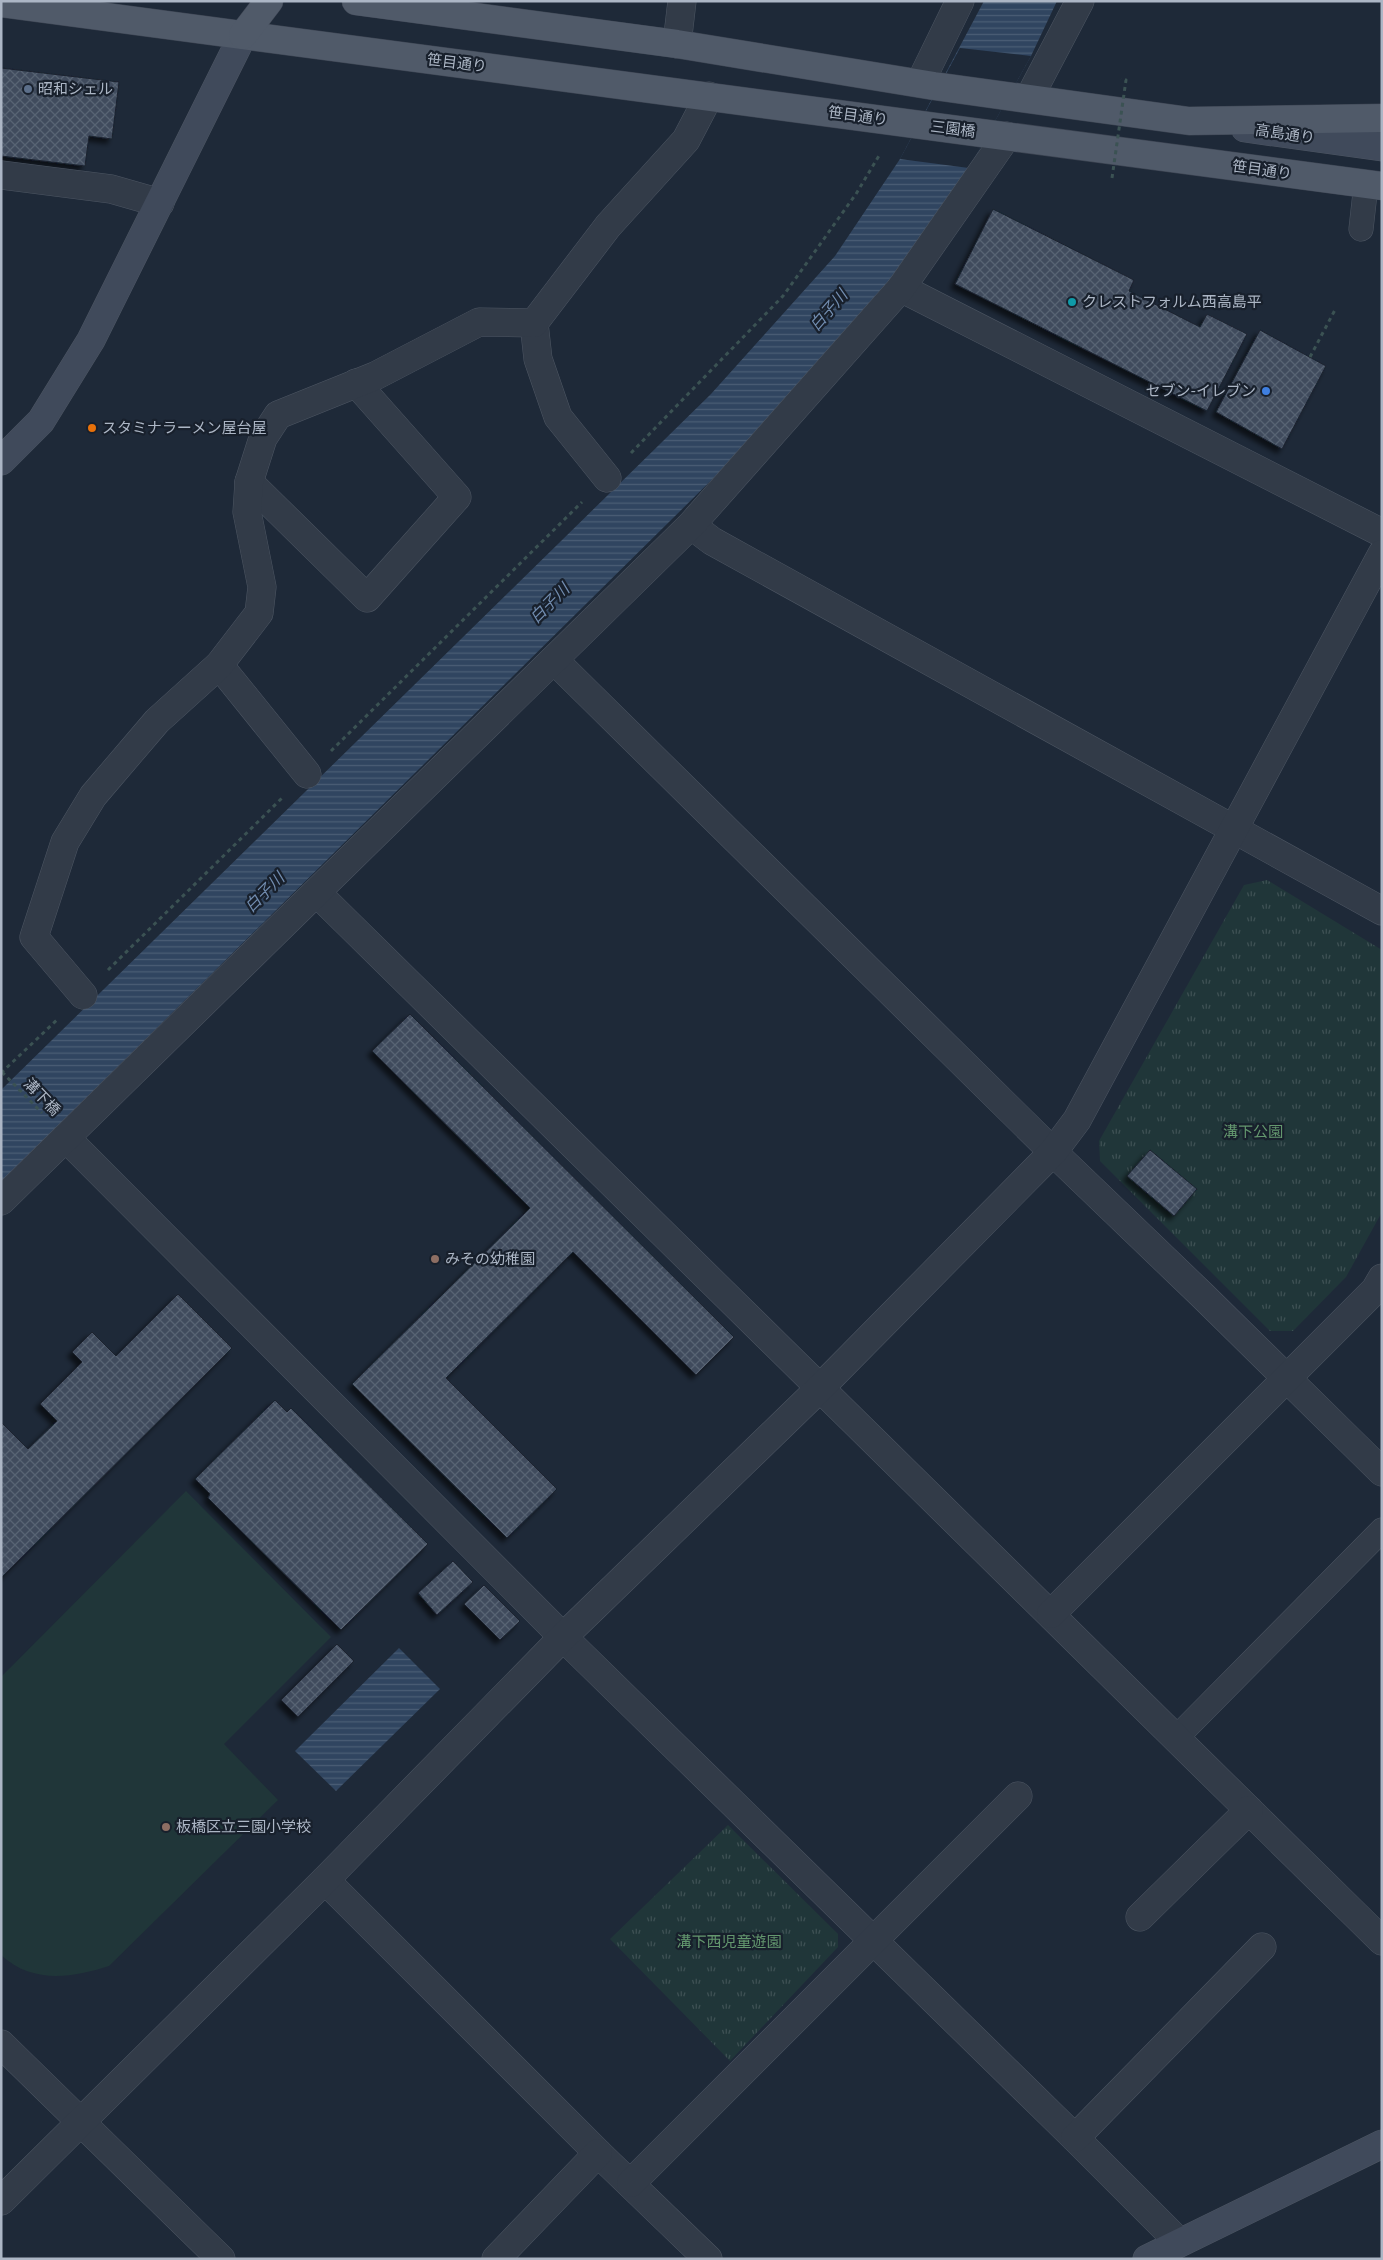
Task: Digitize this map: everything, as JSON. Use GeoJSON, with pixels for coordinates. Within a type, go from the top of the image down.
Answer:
{"type":"FeatureCollection","features":[{"type":"Feature","properties":{"kind":"main road"},"geometry":{"type":"LineString","coordinates":[[244,35],[269,1]]}},
{"type":"Feature","properties":{"kind":"main road"},"geometry":{"type":"LineString","coordinates":[[356,1],[479,10],[927,84],[1189,121],[1382,118]]}},
{"type":"Feature","properties":{"kind":"main road","name":"笹目通り"},"geometry":{"type":"LineString","coordinates":[[1,3],[912,123]]}},
{"type":"Feature","properties":{"kind":"main road","name":"三園橋"},"geometry":{"type":"LineString","coordinates":[[912,123],[1000,135]]}},
{"type":"Feature","properties":{"kind":"main road","name":"笹目通り"},"geometry":{"type":"LineString","coordinates":[[1000,135],[1374,185]]}},
{"type":"Feature","properties":{"kind":"street"},"geometry":{"type":"LineString","coordinates":[[677,44],[682,1]]}},
{"type":"Feature","properties":{"kind":"street"},"geometry":{"type":"LineString","coordinates":[[927,84],[960,1]]}},
{"type":"Feature","properties":{"kind":"street"},"geometry":{"type":"LineString","coordinates":[[1021,97],[1080,1]]}},
{"type":"Feature","properties":{"kind":"street"},"geometry":{"type":"LineString","coordinates":[[1,461],[41,421],[91,340],[244,35]]}},
{"type":"Feature","properties":{"kind":"street"},"geometry":{"type":"LineString","coordinates":[[607,478],[558,417],[538,359],[534,323],[608,226],[686,140],[709,96]]}},
{"type":"Feature","properties":{"kind":"street","name":"高島通り"},"geometry":{"type":"LineString","coordinates":[[1189,121],[1382,147]]}},
{"type":"Feature","properties":{"kind":"street"},"geometry":{"type":"LineString","coordinates":[[1,1201],[691,525],[901,288],[1000,135]]}},
{"type":"Feature","properties":{"kind":"street"},"geometry":{"type":"LineString","coordinates":[[1,175],[111,189],[160,204]]}},
{"type":"Feature","properties":{"kind":"street"},"geometry":{"type":"LineString","coordinates":[[901,288],[1382,532]]}},
{"type":"Feature","properties":{"kind":"street"},"geometry":{"type":"LineString","coordinates":[[83,995],[34,937],[64,842],[93,796],[157,721],[218,665],[259,613],[262,587],[247,512],[249,482],[263,438],[278,415],[356,383],[479,322],[534,323]]}},
{"type":"Feature","properties":{"kind":"street"},"geometry":{"type":"LineString","coordinates":[[249,482],[367,598],[457,497],[356,383]]}},
{"type":"Feature","properties":{"kind":"street"},"geometry":{"type":"LineString","coordinates":[[691,525],[712,541],[1382,911]]}},
{"type":"Feature","properties":{"kind":"street"},"geometry":{"type":"LineString","coordinates":[[1,2201],[325,1880],[562,1637],[820,1388],[1053,1152],[1076,1120],[1235,830],[1382,554]]}},
{"type":"Feature","properties":{"kind":"street"},"geometry":{"type":"LineString","coordinates":[[554,660],[1053,1152],[1382,1472]]}},
{"type":"Feature","properties":{"kind":"street"},"geometry":{"type":"LineString","coordinates":[[218,665],[307,774]]}},
{"type":"Feature","properties":{"kind":"street"},"geometry":{"type":"LineString","coordinates":[[317,893],[1382,1940]]}},
{"type":"Feature","properties":{"kind":"street"},"geometry":{"type":"LineString","coordinates":[[66,1138],[562,1637],[1076,2138],[1161,2253],[1382,2144]]}},
{"type":"Feature","properties":{"kind":"street"},"geometry":{"type":"LineString","coordinates":[[1050,1614],[1286,1378],[1379,1288]]}},
{"type":"Feature","properties":{"kind":"street"},"geometry":{"type":"LineString","coordinates":[[630,2183],[1018,1796]]}},
{"type":"Feature","properties":{"kind":"street"},"geometry":{"type":"LineString","coordinates":[[1140,1917],[1249,1810]]}},
{"type":"Feature","properties":{"kind":"street"},"geometry":{"type":"LineString","coordinates":[[325,1880],[598,2153],[708,2259]]}},
{"type":"Feature","properties":{"kind":"street"},"geometry":{"type":"LineString","coordinates":[[1076,2138],[1262,1947]]}},
{"type":"Feature","properties":{"kind":"street"},"geometry":{"type":"LineString","coordinates":[[1,2044],[82,2121],[221,2259]]}},
{"type":"Feature","properties":{"kind":"street"},"geometry":{"type":"LineString","coordinates":[[496,2259],[598,2153]]}},
{"type":"Feature","properties":{"kind":"lane"},"geometry":{"type":"LineString","coordinates":[[1361,229],[1374,185]]}},
{"type":"Feature","properties":{"kind":"lane"},"geometry":{"type":"LineString","coordinates":[[1176,1738],[1382,1530]]}},
{"type":"Feature","properties":{"kind":"path"},"geometry":{"type":"LineString","coordinates":[[1112,178],[1126,80],[1121,79]]}},
{"type":"Feature","properties":{"kind":"path"},"geometry":{"type":"LineString","coordinates":[[2,1072],[83,995],[607,478],[783,296],[856,194],[882,150]]}},
{"type":"Feature","properties":{"kind":"path"},"geometry":{"type":"LineString","coordinates":[[1310,357],[1336,308]]}},
{"type":"Feature","properties":{"kind":"path","name":"溝下橋"},"geometry":{"type":"LineString","coordinates":[[2,1072],[66,1138]]}},
{"type":"Feature","properties":{"kind":"green space","name":"溝下公園"},"geometry":{"type":"Polygon","coordinates":[[[1267,880],[1382,950],[1382,1212],[1346,1277],[1293,1331],[1270,1331],[1100,1161],[1099,1141],[1244,885],[1267,880]]]}},
{"type":"Feature","properties":{"kind":"green space"},"geometry":{"type":"Polygon","coordinates":[[[186,1491],[331,1637],[224,1744],[278,1800],[109,1966],[81,1973],[53,1976],[26,1971],[1,1955],[1,1677],[186,1491]]]}},
{"type":"Feature","properties":{"kind":"green space","name":"溝下西児童遊園"},"geometry":{"type":"Polygon","coordinates":[[[728,1825],[838,1934],[838,1947],[730,2061],[610,1939],[728,1825]]]}},
{"type":"Feature","properties":{"kind":"water","name":"白子川"},"geometry":{"type":"Polygon","coordinates":[[[984,1],[1057,1],[1031,56],[969,168],[903,266],[753,439],[1,1182],[1,1090],[711,394],[835,256],[900,159],[984,1]]]}},
{"type":"Feature","properties":{"kind":"water"},"geometry":{"type":"Polygon","coordinates":[[[399,1648],[440,1689],[336,1791],[295,1751],[399,1648]]]}},
{"type":"Feature","properties":{"kind":"pier"},"geometry":{"type":"Polygon","coordinates":[[[960,48],[1031,56],[969,168],[900,159],[960,48]]]}},
{"type":"Feature","properties":{"kind":"building"},"geometry":{"type":"Polygon","coordinates":[[[1,68],[119,82],[112,139],[89,136],[85,166],[1,156],[1,68]]]}},
{"type":"Feature","properties":{"kind":"building","name":"クレストフォルム西高島平"},"geometry":{"type":"Polygon","coordinates":[[[993,209],[1134,280],[1129,291],[1200,327],[1207,314],[1247,334],[1207,411],[955,284],[993,209]]]}},
{"type":"Feature","properties":{"kind":"building"},"geometry":{"type":"Polygon","coordinates":[[[1260,330],[1326,366],[1282,449],[1216,412],[1260,330]]]}},
{"type":"Feature","properties":{"kind":"building"},"geometry":{"type":"Polygon","coordinates":[[[410,1014],[734,1337],[696,1375],[573,1252],[446,1378],[557,1489],[507,1538],[352,1384],[530,1208],[372,1051],[410,1014]]]}},
{"type":"Feature","properties":{"kind":"building"},"geometry":{"type":"Polygon","coordinates":[[[1150,1150],[1197,1189],[1174,1216],[1127,1176],[1150,1150]]]}},
{"type":"Feature","properties":{"kind":"building"},"geometry":{"type":"Polygon","coordinates":[[[178,1294],[232,1348],[1,1578],[1,1422],[28,1449],[57,1421],[40,1404],[82,1362],[72,1352],[92,1332],[116,1356],[178,1294]]]}},
{"type":"Feature","properties":{"kind":"building"},"geometry":{"type":"Polygon","coordinates":[[[275,1400],[287,1412],[291,1408],[428,1544],[341,1630],[208,1498],[210,1494],[195,1479],[275,1400]]]}},
{"type":"Feature","properties":{"kind":"building"},"geometry":{"type":"Polygon","coordinates":[[[453,1561],[473,1582],[437,1615],[418,1593],[453,1561]]]}},
{"type":"Feature","properties":{"kind":"building"},"geometry":{"type":"Polygon","coordinates":[[[484,1585],[520,1621],[500,1640],[464,1604],[484,1585]]]}},
{"type":"Feature","properties":{"kind":"building"},"geometry":{"type":"Polygon","coordinates":[[[337,1644],[354,1661],[298,1717],[281,1700],[337,1644]]]}},
{"type":"Feature","properties":{"kind":"place","name":"昭和シェル"},"geometry":{"type":"Point","coordinates":[28,89]}},
{"type":"Feature","properties":{"kind":"place","name":"クレストフォルム西高島平"},"geometry":{"type":"Point","coordinates":[1072,302]}},
{"type":"Feature","properties":{"kind":"place","name":"セブン-イレブン"},"geometry":{"type":"Point","coordinates":[1266,391]}},
{"type":"Feature","properties":{"kind":"place","name":"スタミナラーメン屋台屋"},"geometry":{"type":"Point","coordinates":[92,428]}},
{"type":"Feature","properties":{"kind":"place","name":"みその幼稚園"},"geometry":{"type":"Point","coordinates":[435,1259]}},
{"type":"Feature","properties":{"kind":"place","name":"板橋区立三園小学校"},"geometry":{"type":"Point","coordinates":[166,1827]}}]}
